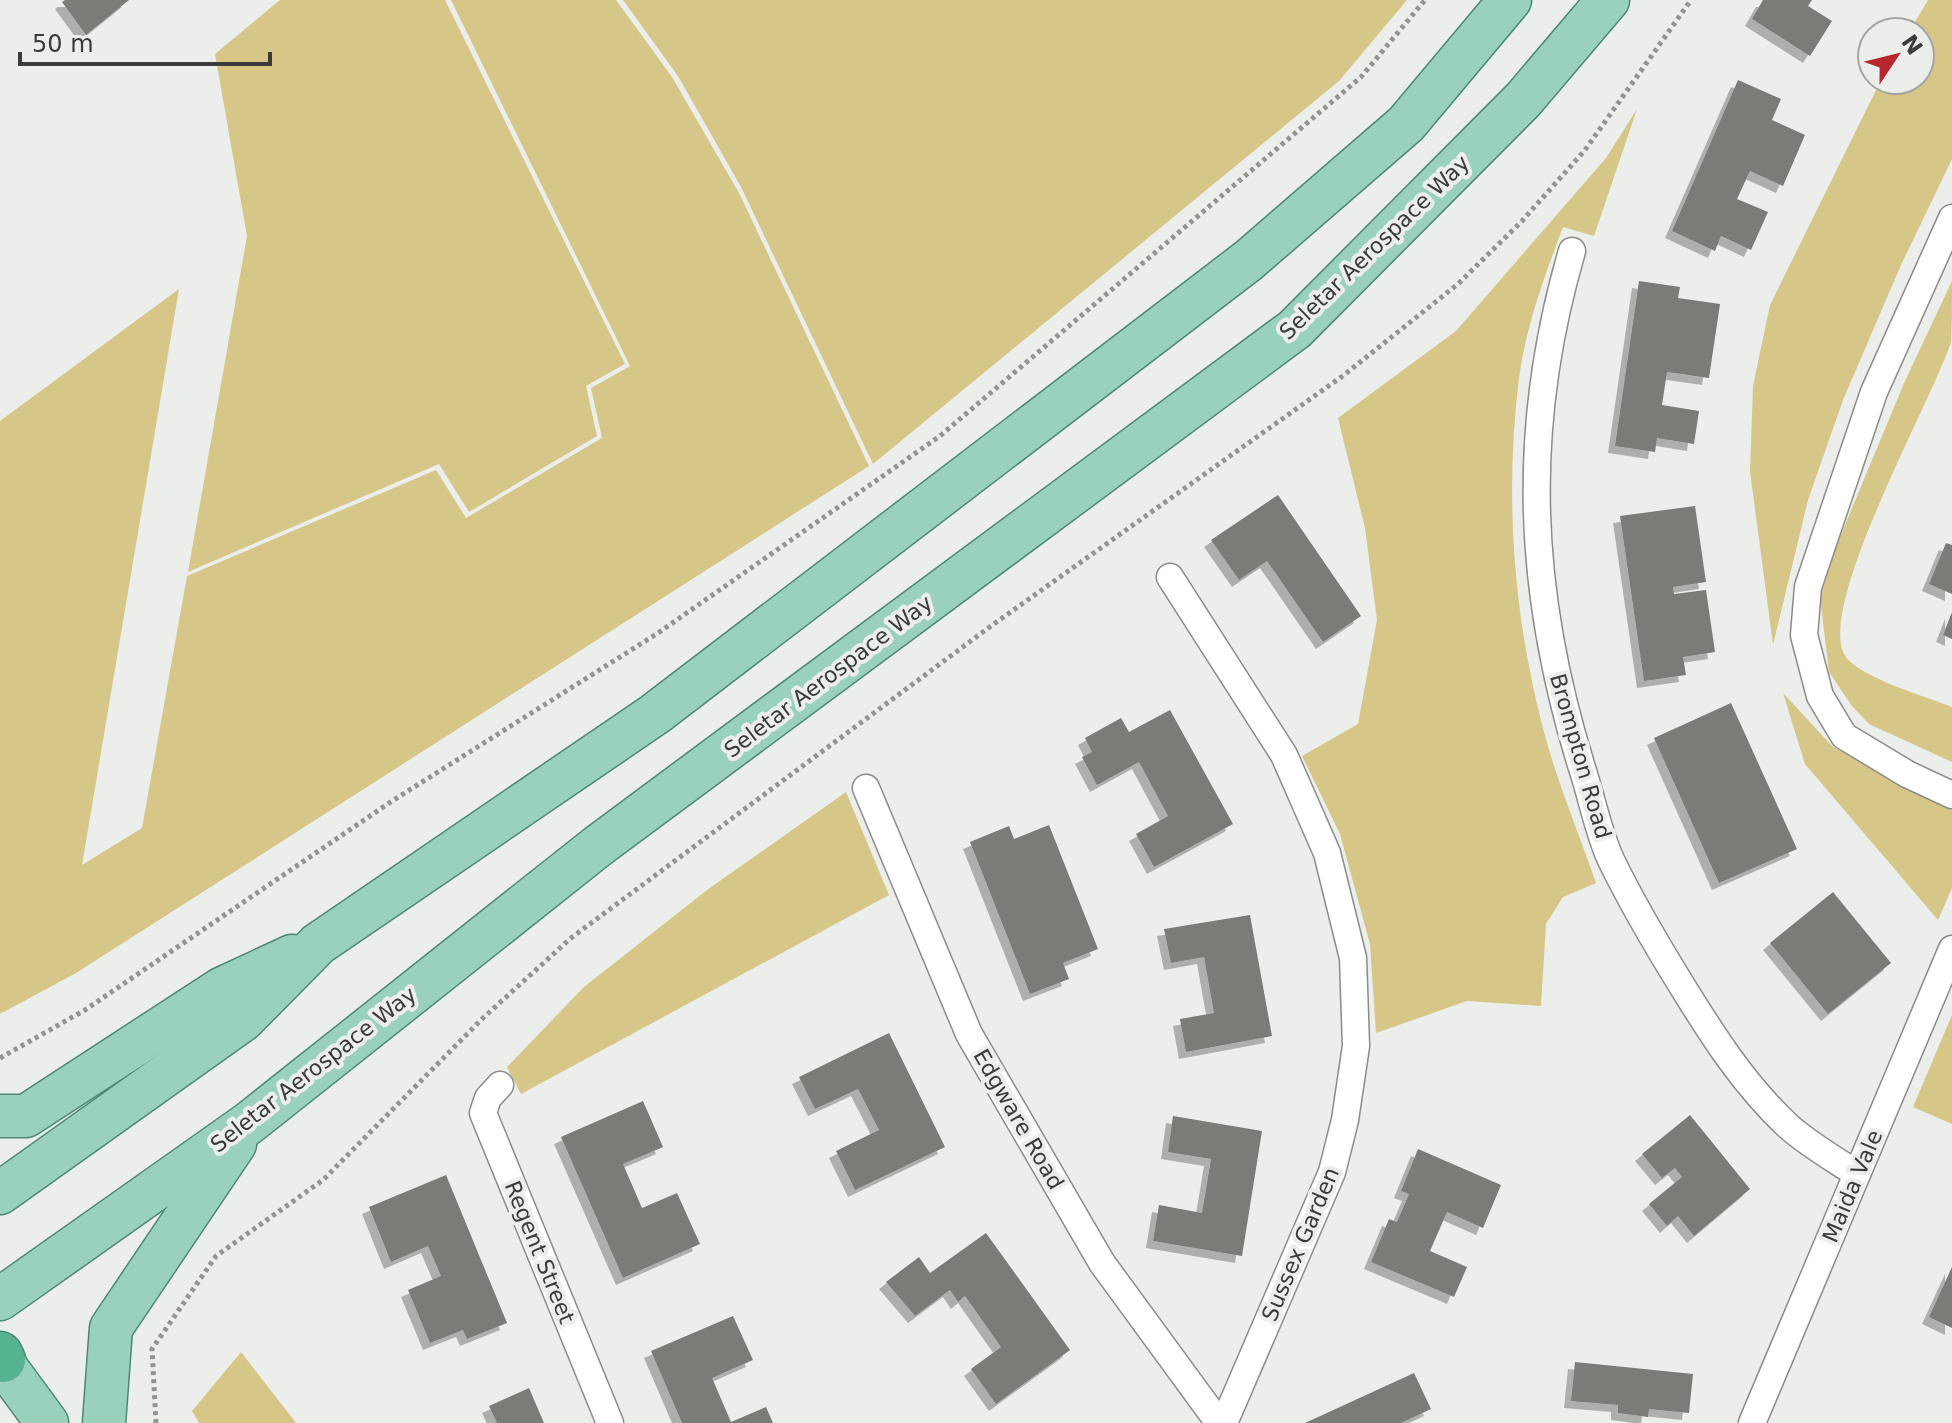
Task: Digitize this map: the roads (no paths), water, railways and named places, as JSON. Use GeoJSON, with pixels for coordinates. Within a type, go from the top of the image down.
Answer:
{"type":"FeatureCollection","features":[{"type":"Feature","properties":{"kind":"main road"},"geometry":{"type":"LineString","coordinates":[[0,1116],[26,1116],[221,989],[318,944],[667,705],[1249,260],[1406,124],[1510,0]]}},
{"type":"Feature","properties":{"kind":"main road","name":"Seletar Aerospace Way"},"geometry":{"type":"LineString","coordinates":[[0,1299],[249,1123],[598,846],[1295,329],[1523,100],[1608,0]]}},
{"type":"Feature","properties":{"kind":"main road"},"geometry":{"type":"LineString","coordinates":[[0,1193],[243,1020],[318,944]]}},
{"type":"Feature","properties":{"kind":"main road"},"geometry":{"type":"LineString","coordinates":[[104,1423],[111,1328],[249,1123]]}},
{"type":"Feature","properties":{"kind":"main road"},"geometry":{"type":"LineString","coordinates":[[1,1358],[47,1423]]}},
{"type":"Feature","properties":{"kind":"street"},"geometry":{"type":"LineString","coordinates":[[1952,218],[1874,392],[1808,587],[1804,635],[1820,696],[1844,736],[1907,774],[1952,795]]}},
{"type":"Feature","properties":{"kind":"street","name":"Brompton Road"},"geometry":{"type":"LineString","coordinates":[[1572,251],[1559,297],[1541,389],[1534,504],[1544,616],[1573,739],[1610,857],[1666,959],[1725,1055],[1788,1127],[1857,1174]]}},
{"type":"Feature","properties":{"kind":"street","name":"Sussex Garden"},"geometry":{"type":"LineString","coordinates":[[1170,577],[1284,755],[1327,853],[1353,958],[1356,1046],[1345,1120],[1332,1172],[1222,1423]]}},
{"type":"Feature","properties":{"kind":"street","name":"Edgware Road"},"geometry":{"type":"LineString","coordinates":[[866,788],[969,1034],[1102,1263],[1222,1423]]}},
{"type":"Feature","properties":{"kind":"street","name":"Maida Vale"},"geometry":{"type":"LineString","coordinates":[[1752,1423],[1952,949]]}},
{"type":"Feature","properties":{"kind":"street","name":"Regent Street"},"geometry":{"type":"LineString","coordinates":[[500,1085],[488,1098],[483,1113],[610,1423]]}}]}
